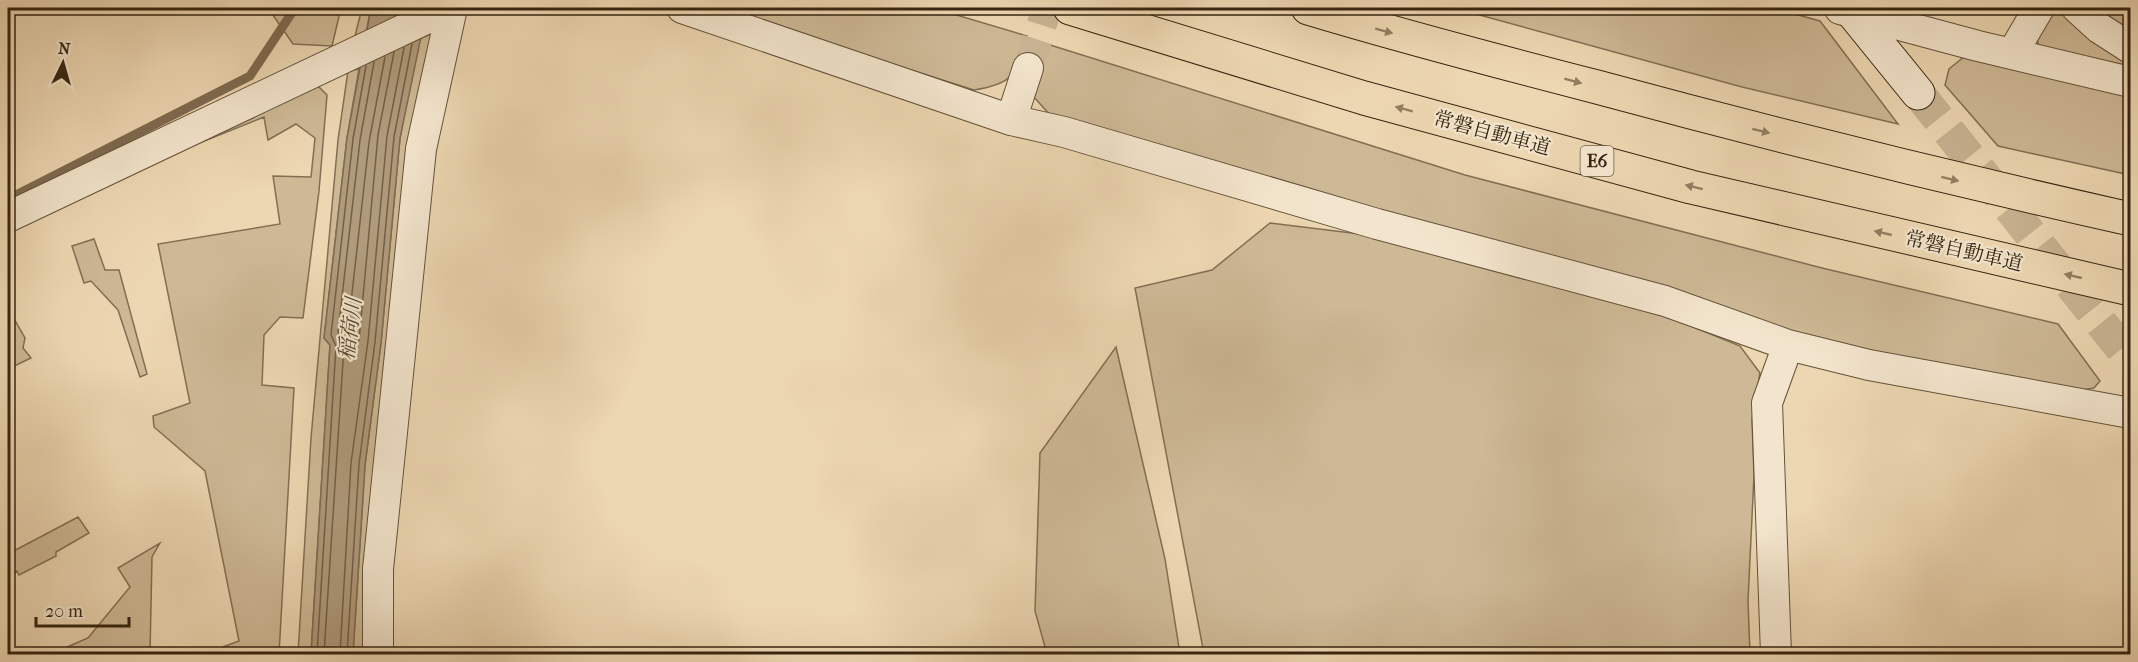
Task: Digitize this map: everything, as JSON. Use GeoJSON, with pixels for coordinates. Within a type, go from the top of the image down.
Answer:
{"type":"FeatureCollection","features":[{"type":"Feature","properties":{"kind":"highway","name":"常磐自動車道"},"geometry":{"type":"LineString","coordinates":[[1070,8],[1364,98],[1691,187],[2130,289]]}},
{"type":"Feature","properties":{"kind":"highway"},"geometry":{"type":"LineString","coordinates":[[1308,8],[1373,28],[1709,117],[1959,181],[2130,219]]}},
{"type":"Feature","properties":{"kind":"main road"},"geometry":{"type":"LineString","coordinates":[[1845,9],[1918,93]]}},
{"type":"Feature","properties":{"kind":"street"},"geometry":{"type":"LineString","coordinates":[[682,8],[1011,120],[1064,132],[1377,224],[1665,301],[1788,345],[1869,365],[2130,413]]}},
{"type":"Feature","properties":{"kind":"street"},"geometry":{"type":"LineString","coordinates":[[2012,54],[2039,8]]}},
{"type":"Feature","properties":{"kind":"street"},"geometry":{"type":"LineString","coordinates":[[2076,8],[2099,28],[2130,48]]}},
{"type":"Feature","properties":{"kind":"street"},"geometry":{"type":"LineString","coordinates":[[1845,9],[2012,54],[2130,82]]}},
{"type":"Feature","properties":{"kind":"street"},"geometry":{"type":"LineString","coordinates":[[8,217],[115,168],[354,51],[445,10]]}},
{"type":"Feature","properties":{"kind":"street"},"geometry":{"type":"LineString","coordinates":[[378,654],[378,569],[421,149],[445,10]]}},
{"type":"Feature","properties":{"kind":"street"},"geometry":{"type":"LineString","coordinates":[[1011,120],[1028,68]]}},
{"type":"Feature","properties":{"kind":"street"},"geometry":{"type":"LineString","coordinates":[[1776,654],[1767,403],[1788,345]]}},
{"type":"Feature","properties":{"kind":"shaded area"},"geometry":{"type":"Polygon","coordinates":[[[268,8],[341,8],[332,46],[293,44],[268,8]]]}},
{"type":"Feature","properties":{"kind":"shaded area"},"geometry":{"type":"Polygon","coordinates":[[[362,8],[371,8],[366,33],[355,36],[362,8]]]}},
{"type":"Feature","properties":{"kind":"shaded area"},"geometry":{"type":"Polygon","coordinates":[[[715,8],[933,8],[1027,36],[1011,75],[998,84],[974,90],[715,8]]]}},
{"type":"Feature","properties":{"kind":"shaded area"},"geometry":{"type":"Polygon","coordinates":[[[1454,8],[1773,8],[1820,21],[1898,124],[1742,87],[1454,8]]]}},
{"type":"Feature","properties":{"kind":"shaded area"},"geometry":{"type":"Polygon","coordinates":[[[2097,8],[2130,8],[2130,30],[2097,8]]]}},
{"type":"Feature","properties":{"kind":"shaded area"},"geometry":{"type":"Polygon","coordinates":[[[2050,10],[2062,10],[2100,44],[2130,58],[2130,66],[2039,47],[2036,34],[2050,10]]]}},
{"type":"Feature","properties":{"kind":"shaded area"},"geometry":{"type":"Polygon","coordinates":[[[431,34],[365,654],[353,654],[365,465],[381,343],[400,138],[419,39],[431,34]]]}},
{"type":"Feature","properties":{"kind":"shaded area"},"geometry":{"type":"Polygon","coordinates":[[[1047,44],[1465,175],[1822,268],[2058,324],[2100,381],[2094,388],[2070,392],[1834,345],[1051,116],[1033,96],[1035,72],[1047,44]]]}},
{"type":"Feature","properties":{"kind":"shaded area"},"geometry":{"type":"Polygon","coordinates":[[[1965,56],[2130,94],[2130,175],[1998,146],[1945,85],[1949,69],[1965,56]]]}},
{"type":"Feature","properties":{"kind":"shaded area"},"geometry":{"type":"Polygon","coordinates":[[[359,69],[347,138],[324,338],[330,345],[311,654],[298,654],[311,438],[338,140],[348,71],[359,69]]]}},
{"type":"Feature","properties":{"kind":"shaded area"},"geometry":{"type":"Polygon","coordinates":[[[307,85],[319,87],[327,95],[319,191],[303,318],[280,317],[264,335],[262,385],[294,388],[279,654],[204,654],[239,641],[205,471],[154,427],[153,416],[190,403],[158,244],[280,224],[273,176],[311,177],[315,138],[296,124],[268,140],[264,117],[137,168],[307,85]]]}},
{"type":"Feature","properties":{"kind":"shaded area"},"geometry":{"type":"Polygon","coordinates":[[[1270,223],[1368,235],[1664,315],[1740,346],[1760,373],[1752,419],[1754,475],[1748,601],[1750,654],[1204,654],[1135,288],[1212,270],[1270,223]]]}},
{"type":"Feature","properties":{"kind":"shaded area"},"geometry":{"type":"Polygon","coordinates":[[[94,239],[105,270],[119,270],[147,374],[140,377],[118,310],[91,281],[84,283],[72,246],[94,239]]]}},
{"type":"Feature","properties":{"kind":"shaded area"},"geometry":{"type":"Polygon","coordinates":[[[8,308],[25,338],[23,348],[31,358],[8,369],[8,308]]]}},
{"type":"Feature","properties":{"kind":"shaded area"},"geometry":{"type":"Polygon","coordinates":[[[1116,347],[1165,559],[1180,654],[1047,654],[1035,611],[1040,453],[1116,347]]]}},
{"type":"Feature","properties":{"kind":"shaded area"},"geometry":{"type":"Polygon","coordinates":[[[78,517],[89,533],[56,552],[56,556],[19,575],[17,571],[8,575],[8,554],[78,517]]]}},
{"type":"Feature","properties":{"kind":"shaded area"},"geometry":{"type":"Polygon","coordinates":[[[160,543],[152,557],[150,654],[51,654],[88,638],[130,587],[118,568],[160,543]]]}},
{"type":"Feature","properties":{"kind":"water","name":"稲荷川"},"geometry":{"type":"Polygon","coordinates":[[[371,8],[427,8],[400,138],[381,343],[365,465],[353,654],[311,654],[330,345],[324,338],[347,138],[371,8]]]}},
{"type":"Feature","properties":{"kind":"waterway"},"geometry":{"type":"LineString","coordinates":[[8,199],[250,76],[295,8]]}},
{"type":"Feature","properties":{"kind":"tunnel"},"geometry":{"type":"LineString","coordinates":[[1028,68],[1047,8]]}},
{"type":"Feature","properties":{"kind":"tunnel"},"geometry":{"type":"LineString","coordinates":[[1918,93],[2130,359]]}}]}
